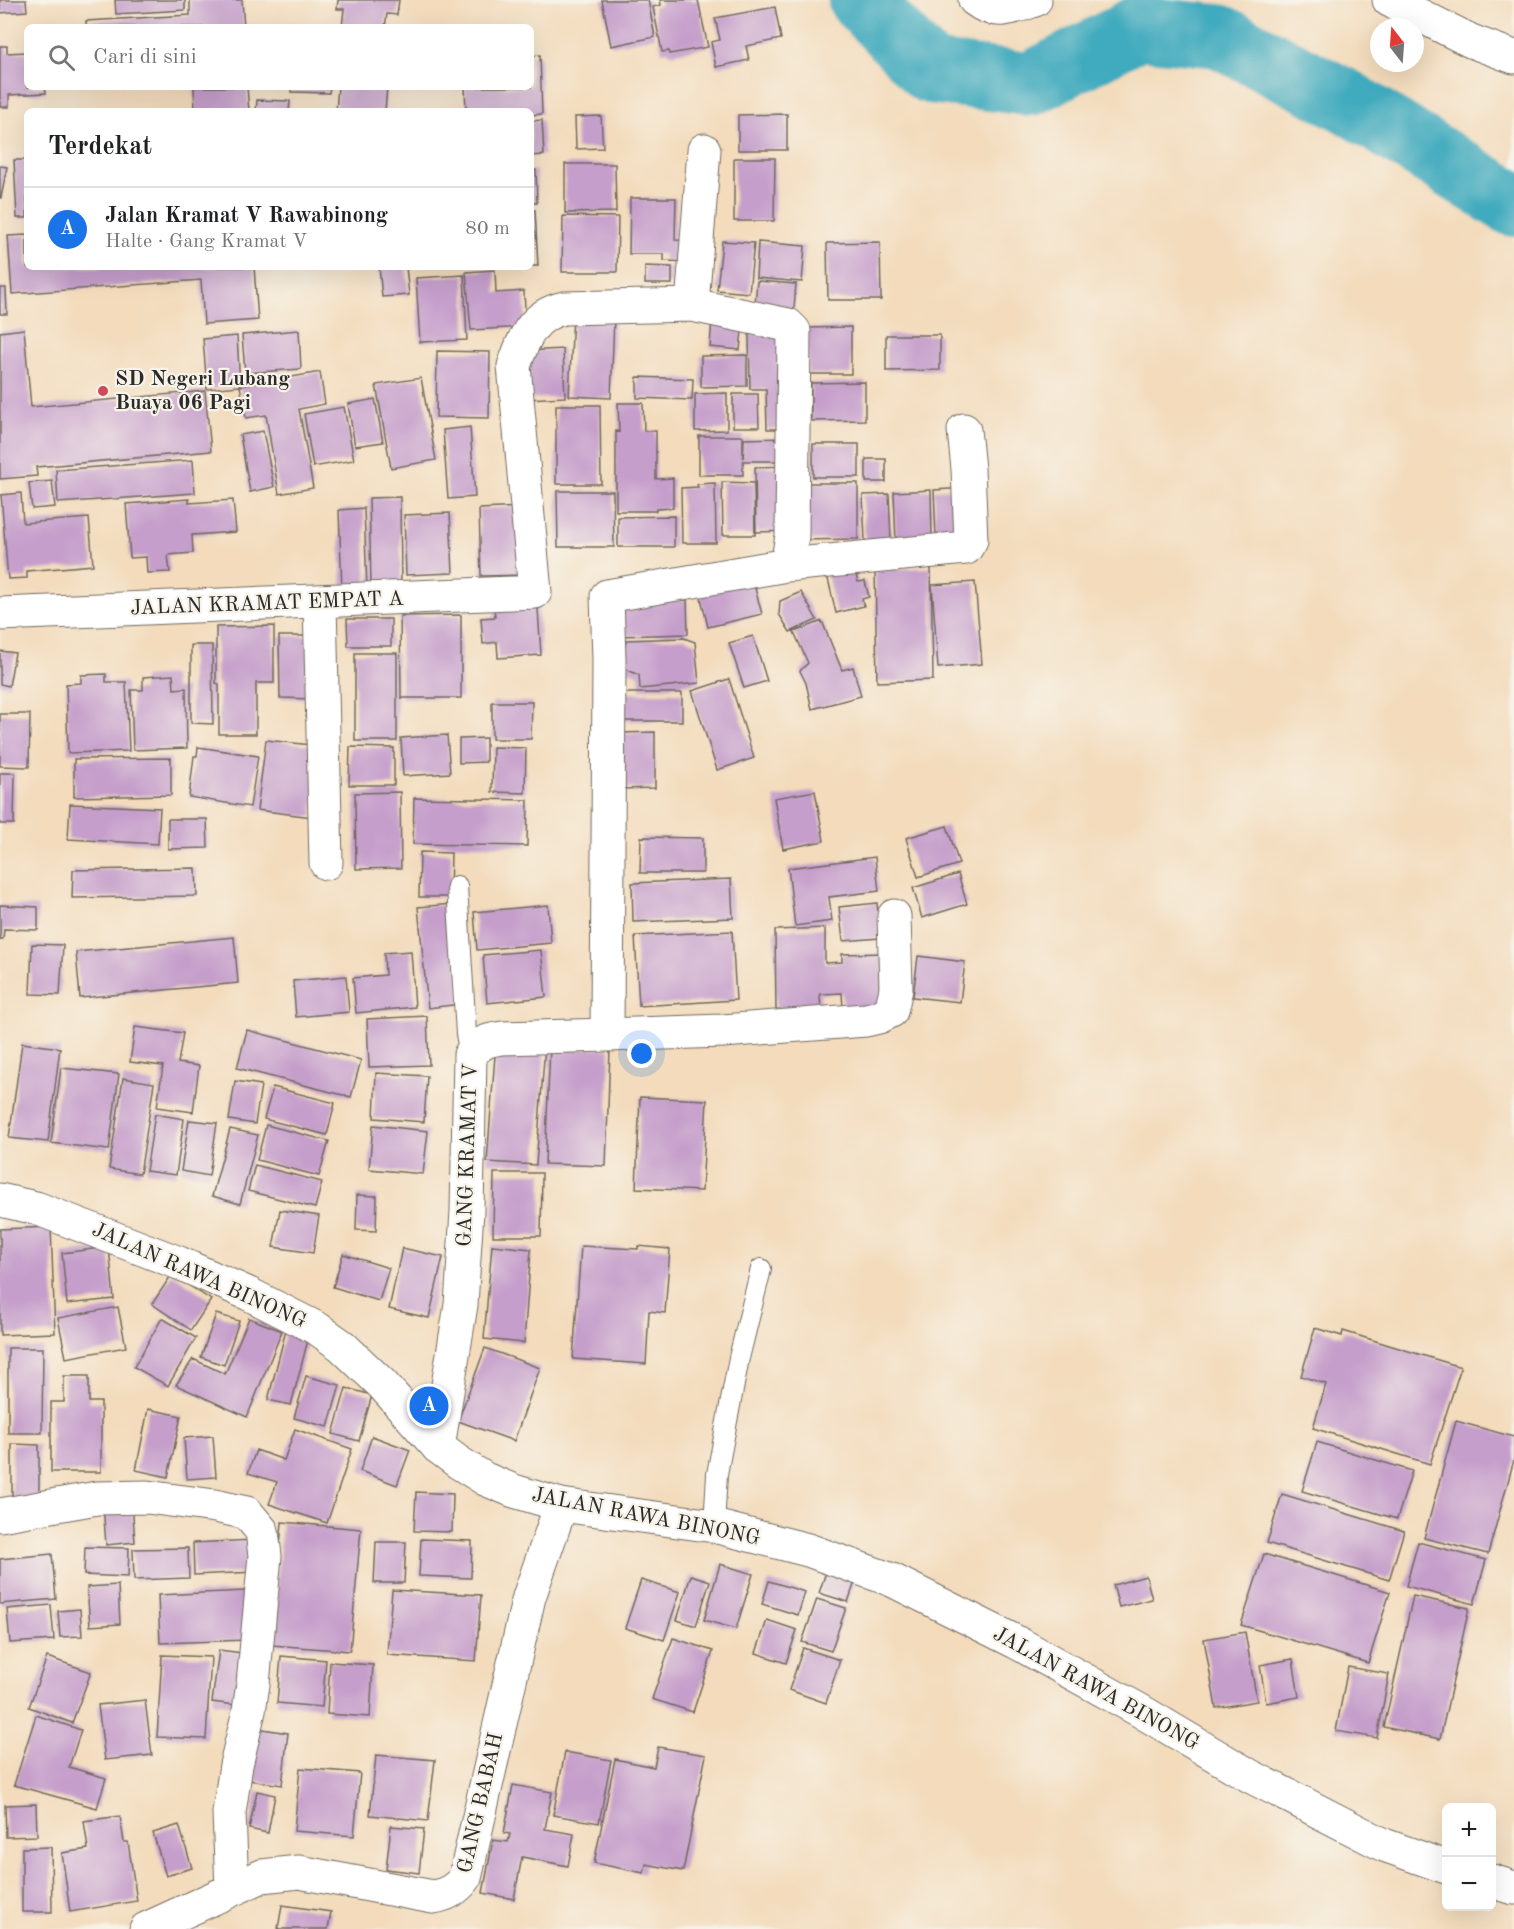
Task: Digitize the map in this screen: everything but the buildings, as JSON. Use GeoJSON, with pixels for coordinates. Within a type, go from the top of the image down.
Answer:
{"type":"FeatureCollection","features":[{"type":"Feature","properties":{"kind":"street"},"geometry":{"type":"LineString","coordinates":[[975,0],[990,10],[1012,8],[1035,0]]}},
{"type":"Feature","properties":{"kind":"street"},"geometry":{"type":"LineString","coordinates":[[1389,0],[1471,41],[1514,57]]}},
{"type":"Feature","properties":{"kind":"street"},"geometry":{"type":"LineString","coordinates":[[704,150],[692,305],[788,325],[794,331],[792,536],[787,565]]}},
{"type":"Feature","properties":{"kind":"street","name":"JALAN KRAMAT EMPAT A"},"geometry":{"type":"LineString","coordinates":[[0,614],[535,592],[514,366],[525,335],[549,311],[564,308],[692,305]]}},
{"type":"Feature","properties":{"kind":"street"},"geometry":{"type":"LineString","coordinates":[[607,1035],[609,659],[607,596],[787,565],[966,548],[971,540],[971,520],[964,430]]}},
{"type":"Feature","properties":{"kind":"street"},"geometry":{"type":"LineString","coordinates":[[320,602],[326,862]]}},
{"type":"Feature","properties":{"kind":"street","name":"GANG KRAMAT V"},"geometry":{"type":"LineString","coordinates":[[438,1447],[461,1305],[467,1211],[470,1055],[476,1047],[486,1040],[502,1038],[723,1031],[866,1020],[879,1017],[891,1011],[896,989],[894,916]]}},
{"type":"Feature","properties":{"kind":"street","name":"JALAN RAWA BINONG"},"geometry":{"type":"LineString","coordinates":[[0,1200],[36,1208],[179,1263],[249,1294],[318,1329],[342,1346],[382,1384],[438,1447],[485,1479],[514,1491],[561,1505],[714,1526],[808,1550],[892,1580],[1016,1642],[1250,1776],[1384,1845],[1442,1866]]}},
{"type":"Feature","properties":{"kind":"street"},"geometry":{"type":"LineString","coordinates":[[0,1515],[97,1498],[147,1497],[215,1506],[247,1513],[262,1531],[265,1556],[249,1711],[236,1765],[229,1813],[231,1889]]}},
{"type":"Feature","properties":{"kind":"street","name":"GANG BABAH"},"geometry":{"type":"LineString","coordinates":[[146,1929],[262,1876],[299,1872],[433,1897],[443,1896],[458,1887],[465,1878],[529,1597],[561,1505]]}},
{"type":"Feature","properties":{"kind":"street"},"geometry":{"type":"LineString","coordinates":[[1496,1883],[1514,1888]]}},
{"type":"Feature","properties":{"kind":"lane"},"geometry":{"type":"LineString","coordinates":[[457,886],[466,1034],[470,1055]]}},
{"type":"Feature","properties":{"kind":"lane"},"geometry":{"type":"LineString","coordinates":[[714,1526],[717,1474],[739,1358],[761,1269]]}},
{"type":"Feature","properties":{"kind":"waterway"},"geometry":{"type":"LineString","coordinates":[[860,0],[930,72],[1030,84],[1138,28],[1219,36],[1348,102],[1514,205]]}},
{"type":"Feature","properties":{"kind":"place","name":"SD Negeri Lubang Buaya 06 Pagi"},"geometry":{"type":"Point","coordinates":[103,391]}},
{"type":"Feature","properties":{"kind":"place","name":"Jalan Kramat V Rawabinong"},"geometry":{"type":"Point","coordinates":[429,1406]}}]}
